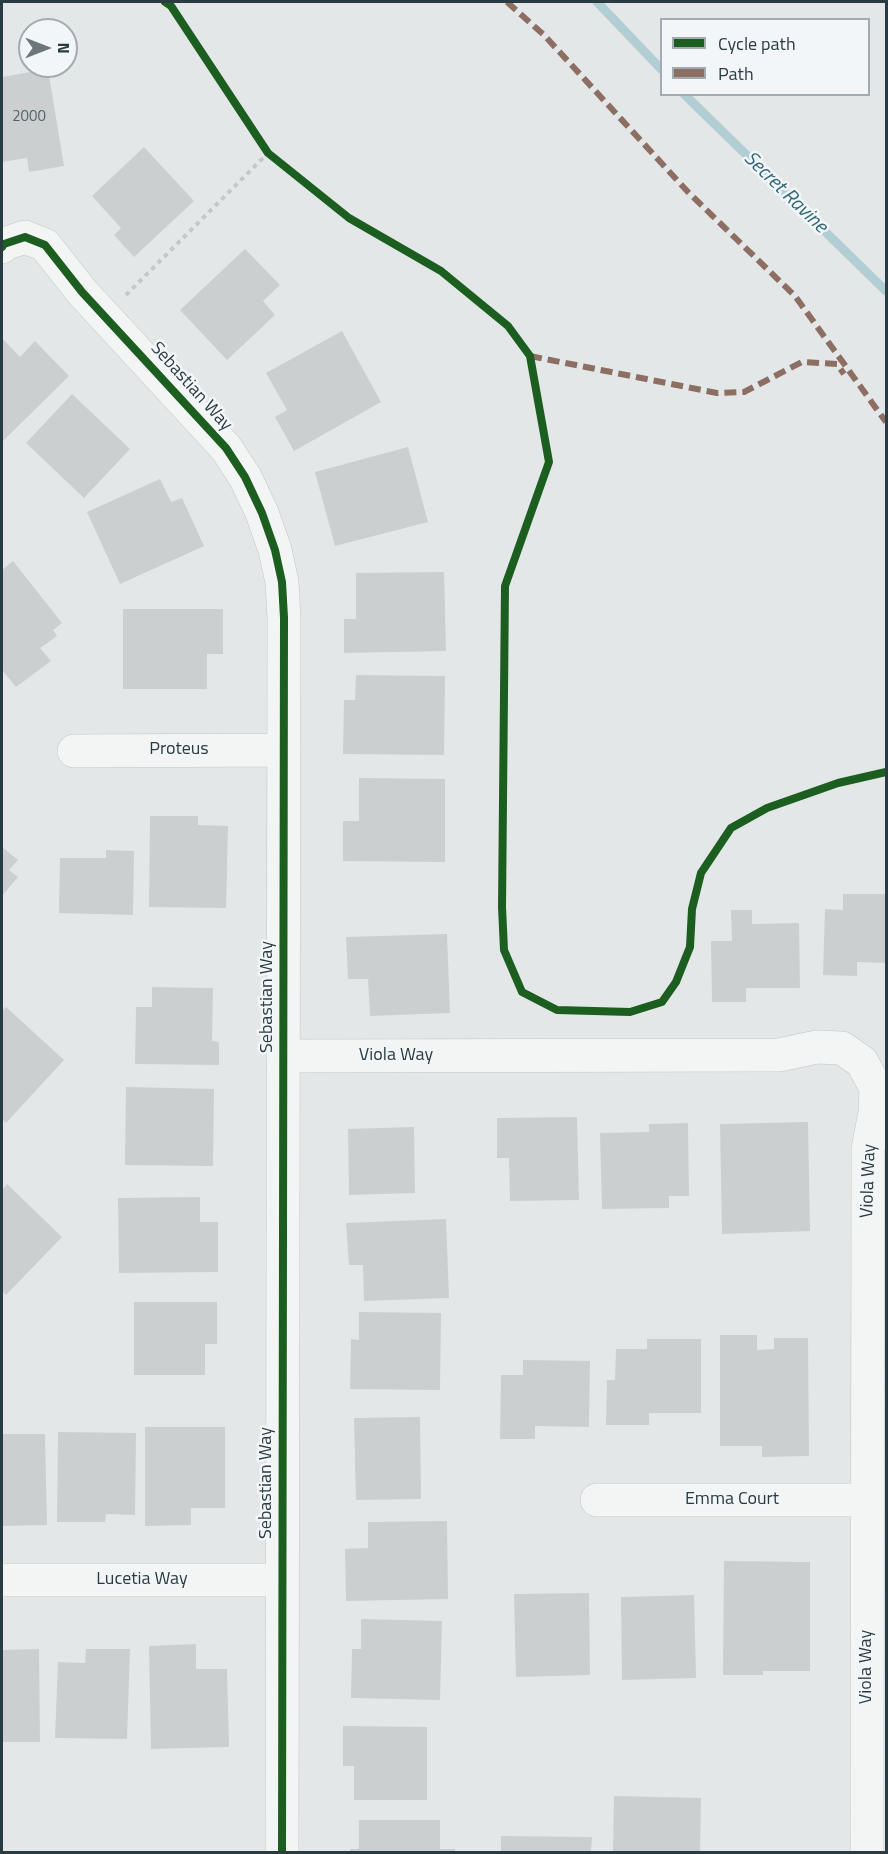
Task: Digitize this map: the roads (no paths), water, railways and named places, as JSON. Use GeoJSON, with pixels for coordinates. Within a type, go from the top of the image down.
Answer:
{"type":"FeatureCollection","features":[{"type":"Feature","properties":{"kind":"street","name":"Sebastian Way"},"geometry":{"type":"LineString","coordinates":[[13,242],[45,245],[82,292],[226,448],[245,477],[262,513],[282,582],[284,618],[282,1852]]}},
{"type":"Feature","properties":{"kind":"street","name":"Proteus"},"geometry":{"type":"LineString","coordinates":[[74,751],[284,750]]}},
{"type":"Feature","properties":{"kind":"street","name":"Viola Way"},"geometry":{"type":"LineString","coordinates":[[283,1056],[779,1055],[817,1047],[842,1048],[862,1062],[876,1088],[875,1113],[868,1149],[867,1852]]}},
{"type":"Feature","properties":{"kind":"street","name":"Emma Court"},"geometry":{"type":"LineString","coordinates":[[597,1500],[867,1500]]}},
{"type":"Feature","properties":{"kind":"street","name":"Lucetia Way"},"geometry":{"type":"LineString","coordinates":[[2,1580],[282,1580]]}},
{"type":"Feature","properties":{"kind":"waterway","name":"Secret Ravine"},"geometry":{"type":"LineString","coordinates":[[597,2],[660,68]]}},
{"type":"Feature","properties":{"kind":"waterway","name":"Secret Ravine"},"geometry":{"type":"LineString","coordinates":[[686,96],[886,291]]}}]}
